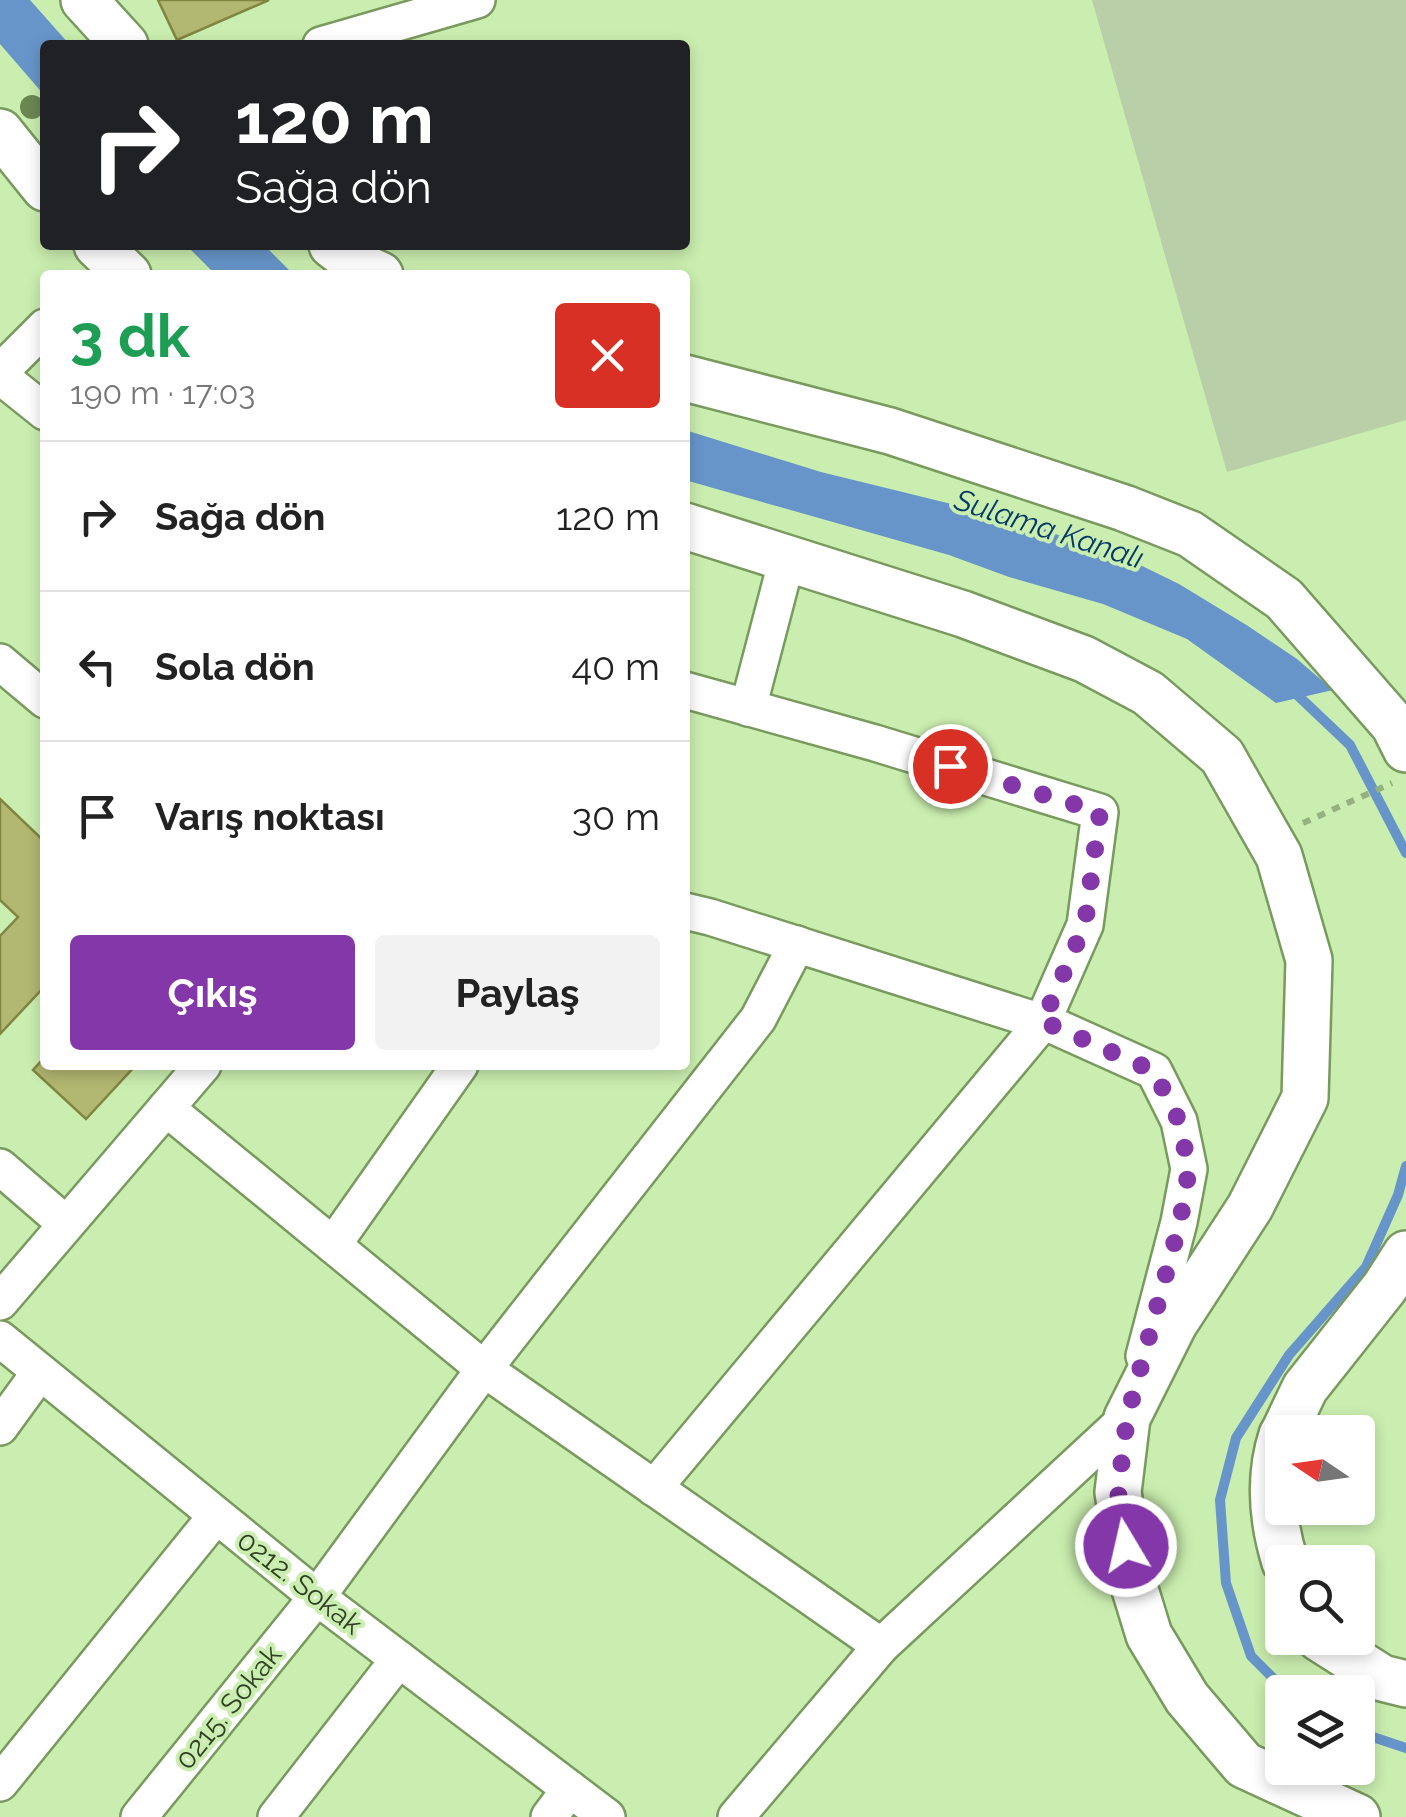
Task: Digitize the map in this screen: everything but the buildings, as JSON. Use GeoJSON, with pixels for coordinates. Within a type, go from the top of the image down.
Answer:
{"type":"FeatureCollection","features":[{"type":"Feature","properties":{"kind":"street"},"geometry":{"type":"LineString","coordinates":[[84,0],[120,40]]}},
{"type":"Feature","properties":{"kind":"street"},"geometry":{"type":"LineString","coordinates":[[338,40],[476,0]]}},
{"type":"Feature","properties":{"kind":"street"},"geometry":{"type":"LineString","coordinates":[[0,132],[40,182]]}},
{"type":"Feature","properties":{"kind":"street"},"geometry":{"type":"LineString","coordinates":[[338,250],[369,270]]}},
{"type":"Feature","properties":{"kind":"street"},"geometry":{"type":"LineString","coordinates":[[40,332],[0,374],[40,408]]}},
{"type":"Feature","properties":{"kind":"street"},"geometry":{"type":"LineString","coordinates":[[690,379],[890,431],[1124,508],[1190,534],[1284,599],[1394,725],[1403,764]]}},
{"type":"Feature","properties":{"kind":"street"},"geometry":{"type":"LineString","coordinates":[[690,528],[964,614],[1084,659],[1148,694],[1222,756],[1279,856],[1309,960],[1305,1098],[1250,1206],[1174,1324],[1127,1418],[880,1646],[736,1817]]}},
{"type":"Feature","properties":{"kind":"street"},"geometry":{"type":"LineString","coordinates":[[748,708],[787,558]]}},
{"type":"Feature","properties":{"kind":"street"},"geometry":{"type":"LineString","coordinates":[[0,662],[40,696]]}},
{"type":"Feature","properties":{"kind":"street"},"geometry":{"type":"LineString","coordinates":[[654,1488],[1042,1023],[1085,924],[1100,812],[690,691]]}},
{"type":"Feature","properties":{"kind":"street"},"geometry":{"type":"LineString","coordinates":[[690,912],[1054,1026],[1154,1071],[1179,1121],[1189,1169],[1180,1222],[1127,1418],[1118,1492],[1130,1574],[1149,1634],[1186,1698],[1244,1766],[1357,1817]]}},
{"type":"Feature","properties":{"kind":"street","name":"0215. Sokak"},"geometry":{"type":"LineString","coordinates":[[140,1817],[317,1598],[484,1370],[758,1019],[797,944]]}},
{"type":"Feature","properties":{"kind":"street"},"geometry":{"type":"LineString","coordinates":[[0,1302],[199,1070]]}},
{"type":"Feature","properties":{"kind":"street"},"geometry":{"type":"LineString","coordinates":[[333,1245],[456,1070]]}},
{"type":"Feature","properties":{"kind":"street"},"geometry":{"type":"LineString","coordinates":[[166,1108],[484,1370],[880,1646]]}},
{"type":"Feature","properties":{"kind":"street"},"geometry":{"type":"LineString","coordinates":[[0,1167],[66,1224]]}},
{"type":"Feature","properties":{"kind":"street"},"geometry":{"type":"LineString","coordinates":[[1292,1415],[1305,1388],[1385,1288],[1406,1254]]}},
{"type":"Feature","properties":{"kind":"street","name":"0212. Sokak"},"geometry":{"type":"LineString","coordinates":[[0,1340],[317,1598],[399,1659],[560,1803],[607,1817]]}},
{"type":"Feature","properties":{"kind":"street"},"geometry":{"type":"LineString","coordinates":[[0,1427],[40,1372]]}},
{"type":"Feature","properties":{"kind":"street"},"geometry":{"type":"LineString","coordinates":[[0,1783],[216,1516]]}},
{"type":"Feature","properties":{"kind":"street"},"geometry":{"type":"LineString","coordinates":[[1346,1655],[1382,1678],[1406,1684]]}},
{"type":"Feature","properties":{"kind":"street"},"geometry":{"type":"LineString","coordinates":[[276,1817],[399,1659]]}},
{"type":"Feature","properties":{"kind":"path"},"geometry":{"type":"LineString","coordinates":[[1339,805],[1403,764]]}},
{"type":"Feature","properties":{"kind":"green space"},"geometry":{"type":"Polygon","coordinates":[[[1092,0],[1406,0],[1406,420],[1227,472],[1092,0]]]}},
{"type":"Feature","properties":{"kind":"water"},"geometry":{"type":"Polygon","coordinates":[[[0,0],[30,0],[66,40],[40,40],[40,90],[0,44],[0,0]]]}},
{"type":"Feature","properties":{"kind":"water"},"geometry":{"type":"Polygon","coordinates":[[[191,250],[269,250],[289,270],[211,270],[191,250]]]}},
{"type":"Feature","properties":{"kind":"water"},"geometry":{"type":"Polygon","coordinates":[[[690,432],[821,472],[1033,524],[1136,563],[1248,626],[1297,659],[1333,690],[1276,703],[1187,639],[1103,604],[949,555],[690,481],[690,432]]]}},
{"type":"Feature","properties":{"kind":"waterway","name":"Sulama Kanalı"},"geometry":{"type":"LineString","coordinates":[[1291,689],[1350,745],[1406,853]]}},
{"type":"Feature","properties":{"kind":"waterway","name":"Sulama Kanalı"},"geometry":{"type":"LineString","coordinates":[[1270,1675],[1251,1656],[1226,1583],[1220,1500],[1236,1438],[1289,1355],[1366,1267],[1398,1195],[1406,1166]]}},
{"type":"Feature","properties":{"kind":"waterway","name":"Sulama Kanalı"},"geometry":{"type":"LineString","coordinates":[[1375,1738],[1406,1748]]}},
{"type":"Feature","properties":{"kind":"route"},"geometry":{"type":"LineString","coordinates":[[950,766],[1100,812],[1085,924],[1042,1023],[1154,1071],[1179,1121],[1189,1169],[1180,1222],[1127,1418],[1118,1492],[1126,1546]]}}]}
